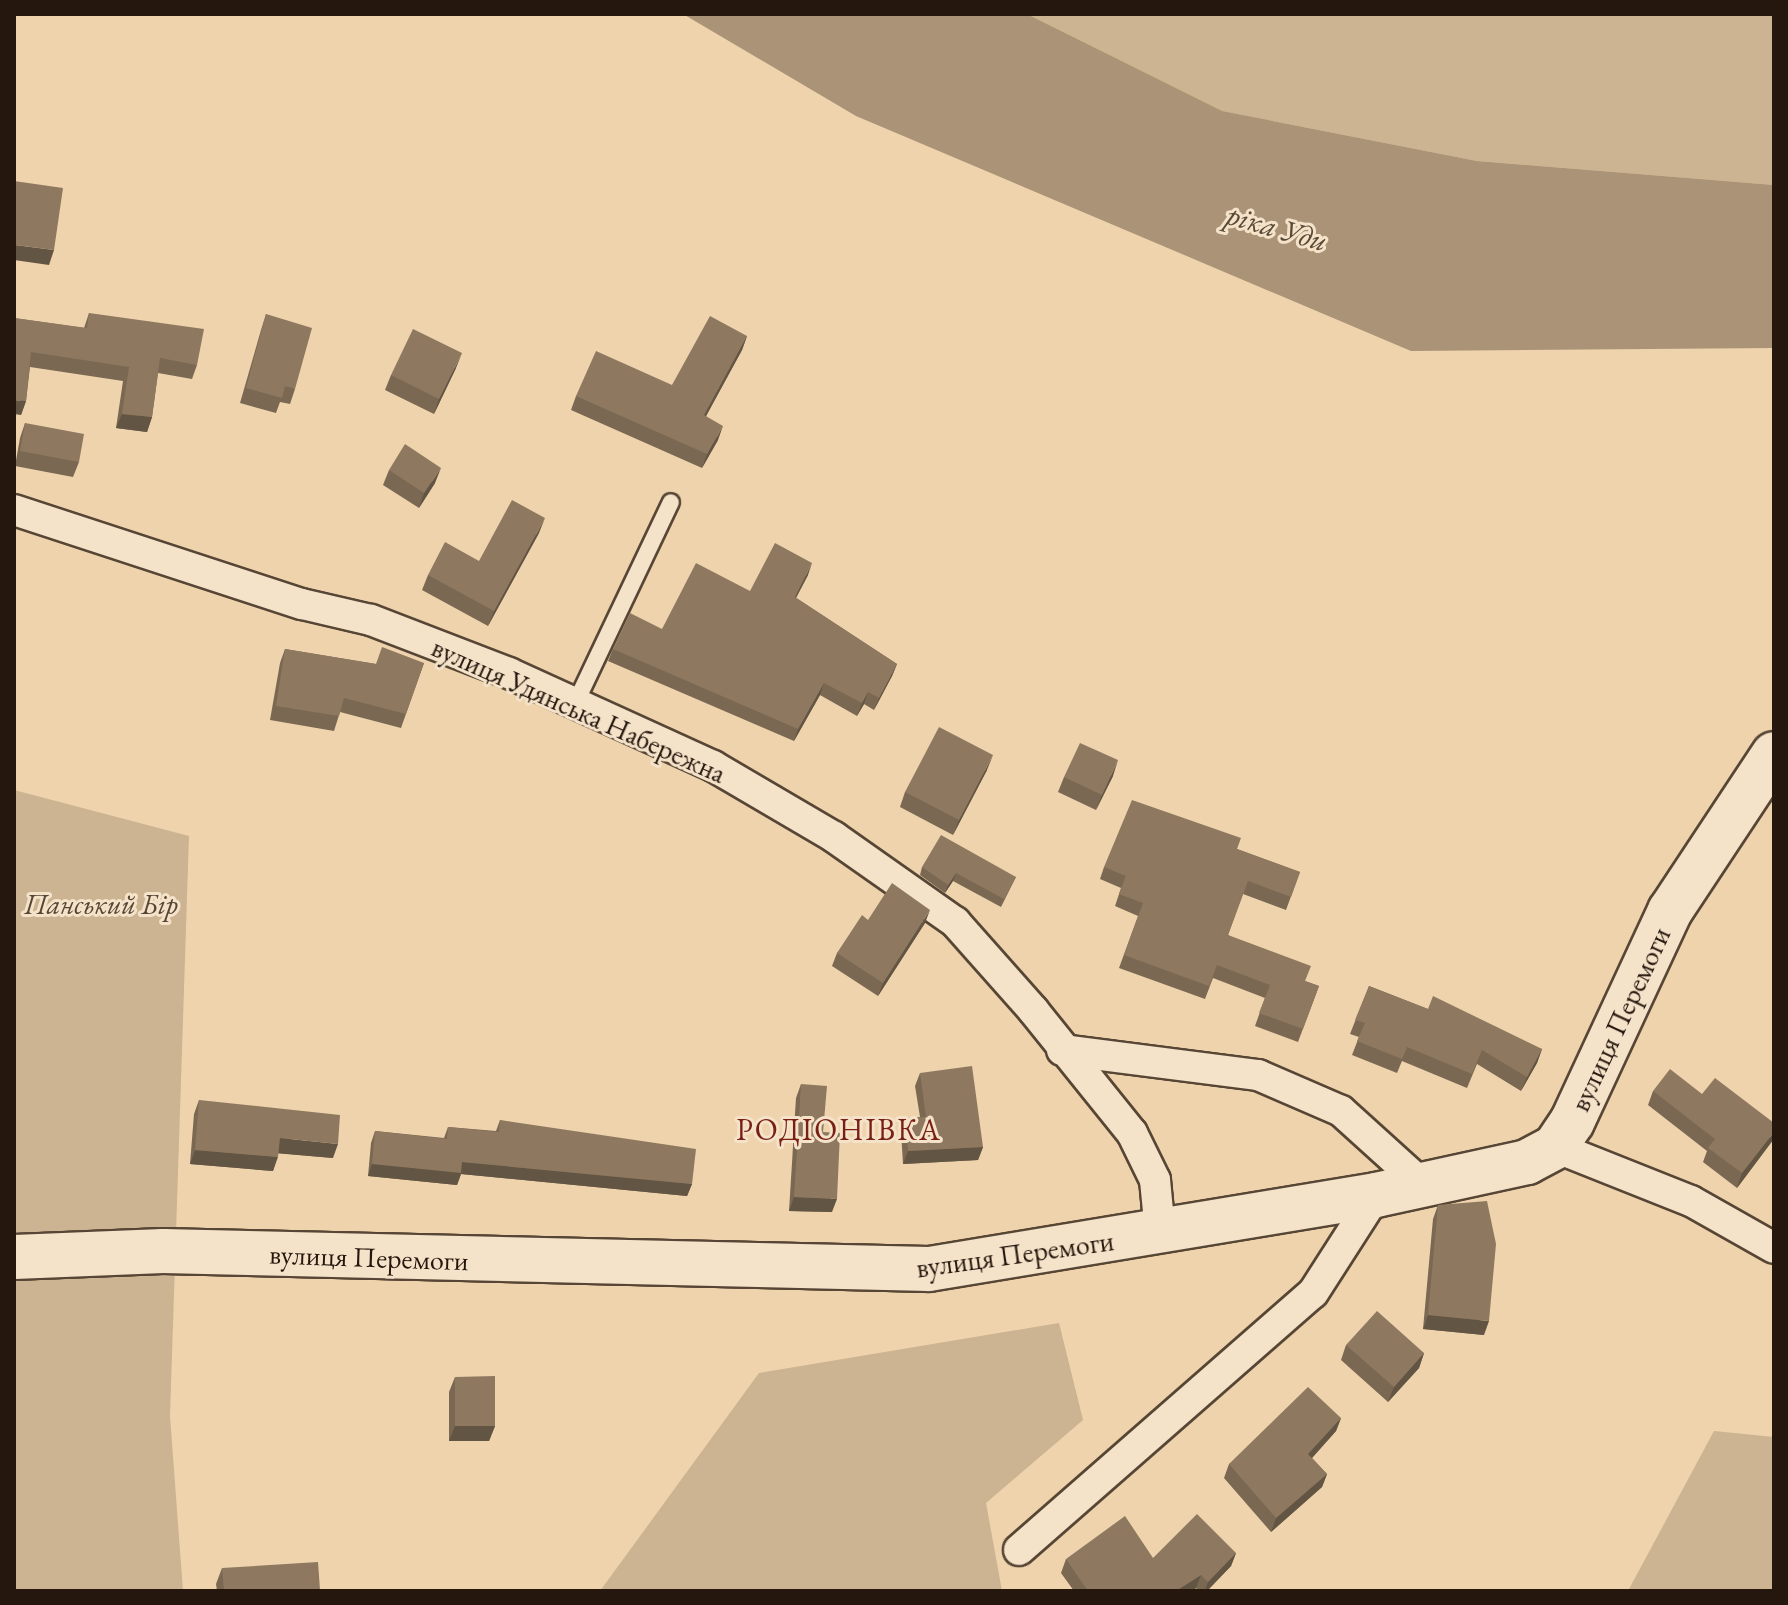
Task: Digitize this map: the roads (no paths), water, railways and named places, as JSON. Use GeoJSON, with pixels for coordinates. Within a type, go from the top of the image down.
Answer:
{"type":"FeatureCollection","features":[{"type":"Feature","properties":{"kind":"street","name":"вулиця Удянська Набережна"},"geometry":{"type":"LineString","coordinates":[[14,510],[371,620],[576,702],[713,766],[914,888],[1003,974],[1132,1133],[1155,1180],[1160,1232]]}},
{"type":"Feature","properties":{"kind":"street","name":"вулиця Перемоги"},"geometry":{"type":"LineString","coordinates":[[14,1257],[177,1251],[875,1272],[967,1265],[1376,1195],[1527,1162],[1555,1147],[1670,911],[1774,754]]}},
{"type":"Feature","properties":{"kind":"street"},"geometry":{"type":"LineString","coordinates":[[1062,1050],[1258,1075],[1341,1111],[1423,1185]]}},
{"type":"Feature","properties":{"kind":"street"},"geometry":{"type":"LineString","coordinates":[[1555,1147],[1691,1201],[1774,1248]]}},
{"type":"Feature","properties":{"kind":"street"},"geometry":{"type":"LineString","coordinates":[[1019,1550],[1313,1293],[1376,1195]]}},
{"type":"Feature","properties":{"kind":"lane"},"geometry":{"type":"LineString","coordinates":[[576,702],[671,502]]}},
{"type":"Feature","properties":{"kind":"water","name":"ріка Уди"},"geometry":{"type":"Polygon","coordinates":[[[683,14],[1027,14],[1222,111],[1477,161],[1774,185],[1774,348],[1411,351],[856,116],[683,14]]]}},
{"type":"Feature","properties":{"kind":"district","name":"РОДІОНІВКА"},"geometry":{"type":"Point","coordinates":[839,1130]}},
{"type":"Feature","properties":{"kind":"park label","name":"Панський Бір"},"geometry":{"type":"Point","coordinates":[101,904]}}]}
